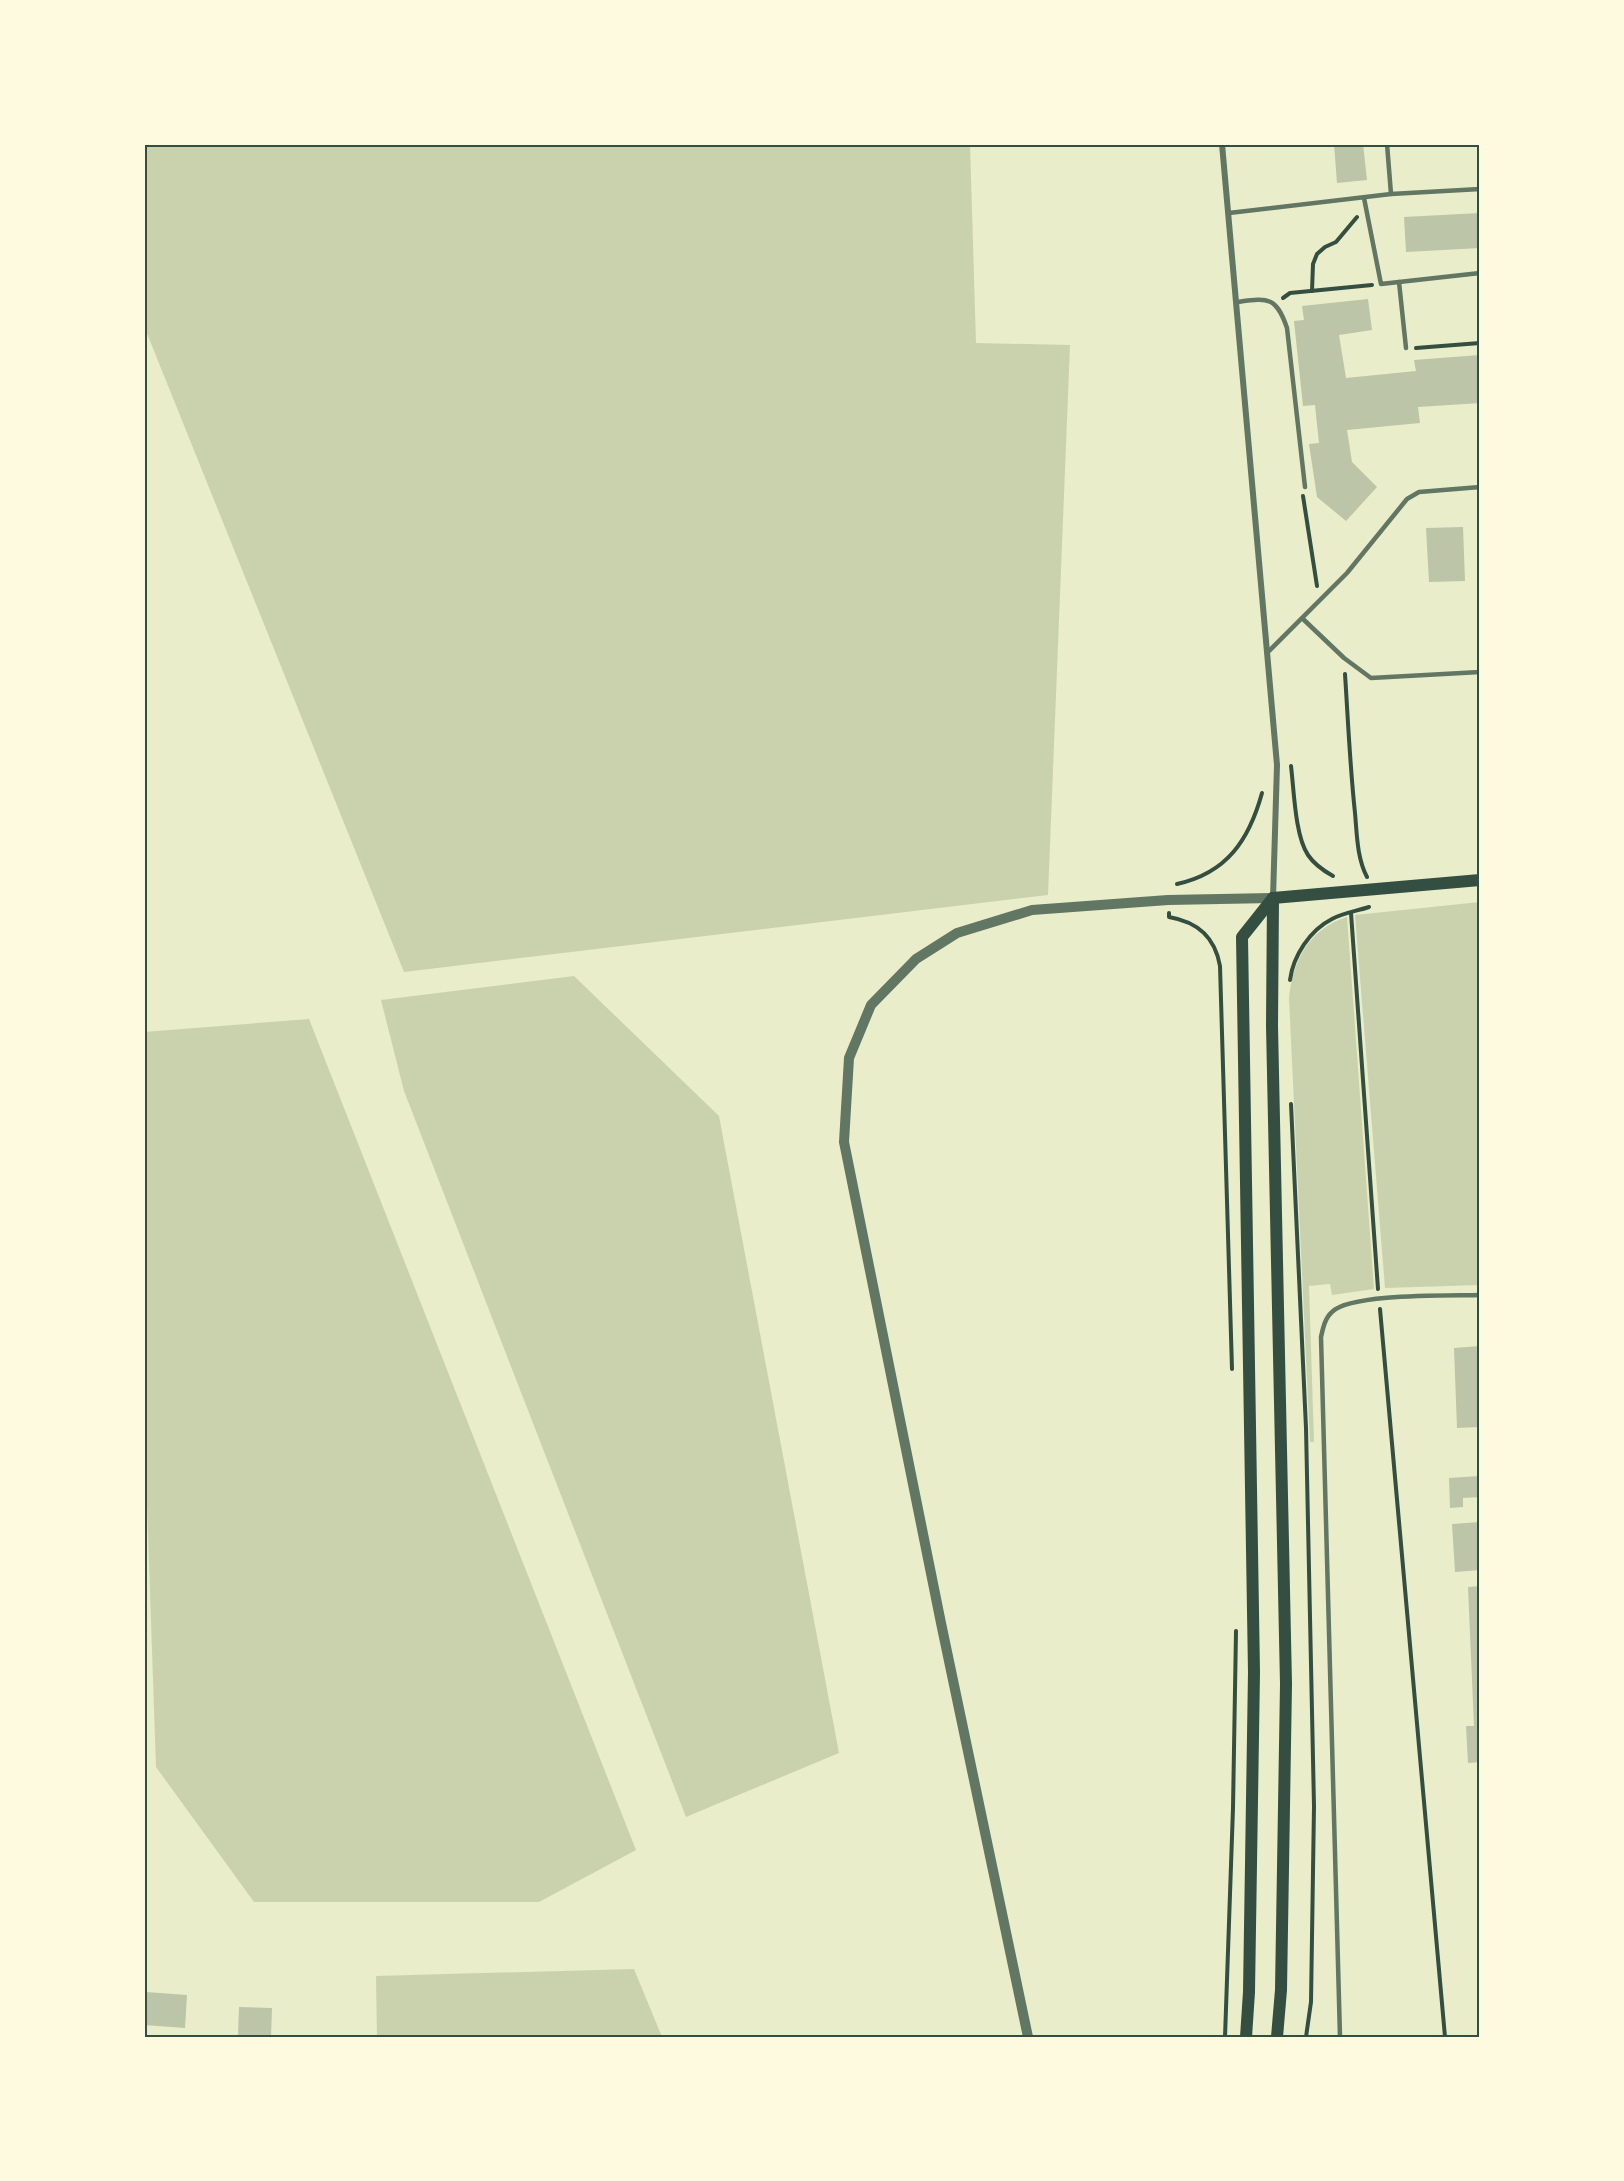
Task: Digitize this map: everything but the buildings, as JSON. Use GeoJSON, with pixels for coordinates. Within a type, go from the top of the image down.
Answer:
{"type":"FeatureCollection","features":[{"type":"Feature","properties":{"kind":"main road"},"geometry":{"type":"LineString","coordinates":[[1246,2037],[1249,1992],[1254,1672],[1242,937],[1272,898],[1480,880]]}},
{"type":"Feature","properties":{"kind":"main road"},"geometry":{"type":"LineString","coordinates":[[1272,898],[1272,1026],[1286,1684],[1281,1990],[1277,2037]]}},
{"type":"Feature","properties":{"kind":"street"},"geometry":{"type":"LineString","coordinates":[[1028,2037],[941,1623],[844,1142],[849,1059],[871,1005],[916,958],[957,933],[1032,910],[1168,900],[1272,898],[1277,765],[1222,144]]}},
{"type":"Feature","properties":{"kind":"lane"},"geometry":{"type":"LineString","coordinates":[[1387,144],[1391,194]]}},
{"type":"Feature","properties":{"kind":"lane"},"geometry":{"type":"LineString","coordinates":[[1229,213],[1391,194],[1480,189]]}},
{"type":"Feature","properties":{"kind":"lane"},"geometry":{"type":"LineString","coordinates":[[1364,198],[1381,284],[1480,273]]}},
{"type":"Feature","properties":{"kind":"lane"},"geometry":{"type":"LineString","coordinates":[[1399,282],[1406,348]]}},
{"type":"Feature","properties":{"kind":"lane"},"geometry":{"type":"LineString","coordinates":[[1237,302],[1264,299],[1275,304],[1282,314],[1287,328],[1305,487]]}},
{"type":"Feature","properties":{"kind":"lane"},"geometry":{"type":"LineString","coordinates":[[1268,652],[1347,573],[1407,499],[1419,492],[1480,487]]}},
{"type":"Feature","properties":{"kind":"lane"},"geometry":{"type":"LineString","coordinates":[[1303,619],[1344,658],[1371,678],[1480,672]]}},
{"type":"Feature","properties":{"kind":"lane"},"geometry":{"type":"LineString","coordinates":[[1340,2037],[1321,1337],[1325,1322],[1333,1311],[1344,1305],[1379,1298],[1480,1295]]}},
{"type":"Feature","properties":{"kind":"path"},"geometry":{"type":"LineString","coordinates":[[1312,291],[1313,264],[1317,254],[1336,242],[1357,218],[1364,198]]}},
{"type":"Feature","properties":{"kind":"path"},"geometry":{"type":"LineString","coordinates":[[1275,304],[1290,293],[1381,284]]}},
{"type":"Feature","properties":{"kind":"path"},"geometry":{"type":"LineString","coordinates":[[1406,348],[1480,343]]}},
{"type":"Feature","properties":{"kind":"path"},"geometry":{"type":"LineString","coordinates":[[1305,487],[1302,500],[1320,601]]}},
{"type":"Feature","properties":{"kind":"path"},"geometry":{"type":"LineString","coordinates":[[1344,658],[1356,829],[1360,859],[1368,878]]}},
{"type":"Feature","properties":{"kind":"path"},"geometry":{"type":"LineString","coordinates":[[1289,987],[1291,970],[1299,952],[1316,930],[1332,919],[1378,904],[1376,890]]}},
{"type":"Feature","properties":{"kind":"path"},"geometry":{"type":"LineString","coordinates":[[1351,913],[1379,1298],[1445,2037]]}},
{"type":"Feature","properties":{"kind":"path"},"geometry":{"type":"LineString","coordinates":[[1291,1095],[1306,1428],[1314,1806],[1311,2002],[1306,2037]]}},
{"type":"Feature","properties":{"kind":"green space"},"geometry":{"type":"Polygon","coordinates":[[[144,144],[970,144],[976,343],[1070,345],[1048,895],[404,972],[144,326],[144,144]]]}},
{"type":"Feature","properties":{"kind":"green space"},"geometry":{"type":"Polygon","coordinates":[[[1480,902],[1480,1285],[1385,1288],[1355,915],[1480,902]]]}},
{"type":"Feature","properties":{"kind":"green space"},"geometry":{"type":"Polygon","coordinates":[[[1347,917],[1374,1289],[1332,1295],[1330,1284],[1309,1286],[1314,1442],[1310,1442],[1289,998],[1294,971],[1305,948],[1322,929],[1347,917]]]}},
{"type":"Feature","properties":{"kind":"green space"},"geometry":{"type":"Polygon","coordinates":[[[574,976],[719,1116],[839,1753],[686,1817],[404,1091],[381,1000],[574,976]]]}},
{"type":"Feature","properties":{"kind":"green space"},"geometry":{"type":"Polygon","coordinates":[[[309,1019],[636,1850],[539,1902],[254,1902],[156,1767],[144,1417],[144,1032],[309,1019]]]}},
{"type":"Feature","properties":{"kind":"green space"},"geometry":{"type":"Polygon","coordinates":[[[634,1969],[662,2037],[377,2037],[376,1976],[634,1969]]]}}]}
